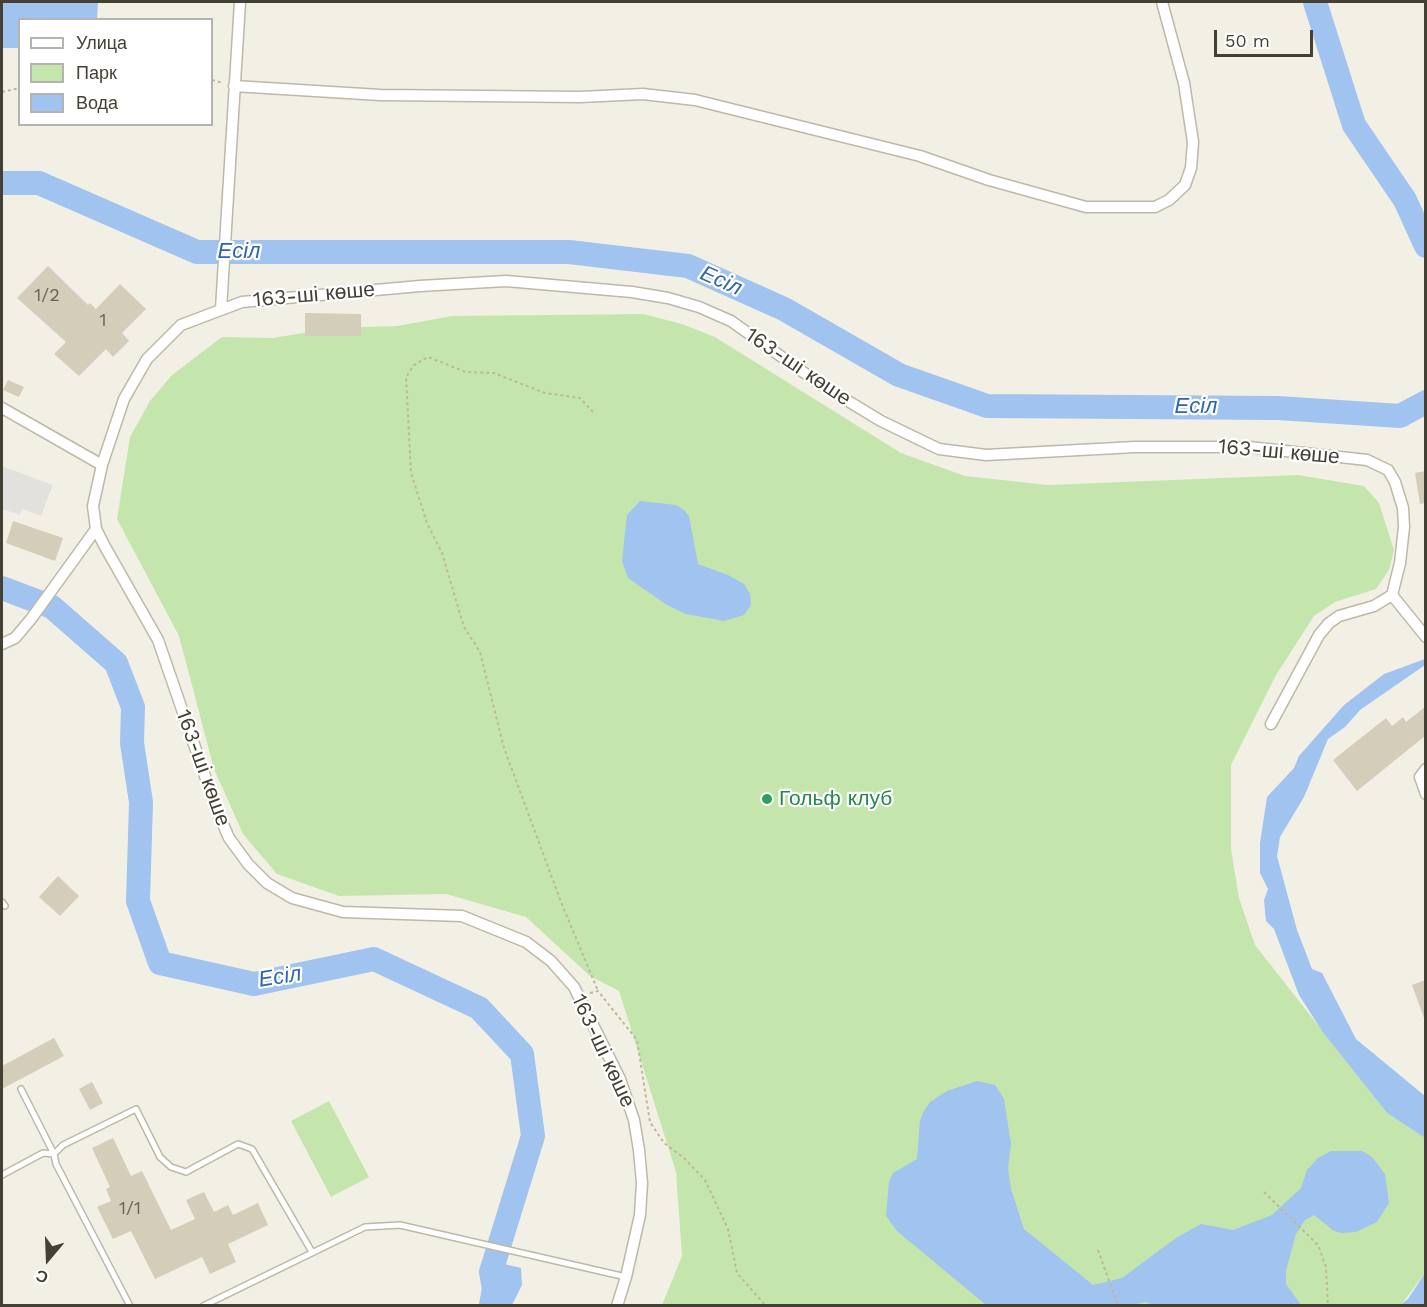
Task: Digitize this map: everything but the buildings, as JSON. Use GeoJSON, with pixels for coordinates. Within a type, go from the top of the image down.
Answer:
{"type":"FeatureCollection","features":[{"type":"Feature","properties":{"kind":"street"},"geometry":{"type":"LineString","coordinates":[[221,309],[240,2]]}},
{"type":"Feature","properties":{"kind":"street"},"geometry":{"type":"LineString","coordinates":[[234,86],[380,95],[580,97],[643,94],[695,100],[920,156],[989,180],[1086,207],[1155,207],[1169,200],[1185,184],[1191,168],[1193,142],[1184,83],[1161,2]]}},
{"type":"Feature","properties":{"kind":"street","name":"163-ші көше"},"geometry":{"type":"LineString","coordinates":[[617,1305],[640,1215],[642,1183],[634,1120],[620,1079],[574,987],[551,961],[526,942],[493,926],[462,916],[343,912],[320,908],[291,897],[267,883],[248,864],[229,838],[208,788],[158,640],[96,528],[93,506],[102,465],[124,399],[147,359],[181,325],[243,302],[292,296],[506,281],[632,292],[679,301],[730,321],[820,384],[881,421],[939,449],[986,455],[1135,447],[1226,447],[1286,450],[1367,460],[1388,470],[1395,482],[1403,508],[1404,526],[1400,562],[1392,595]]}},
{"type":"Feature","properties":{"kind":"street"},"geometry":{"type":"LineString","coordinates":[[2,408],[102,465]]}},
{"type":"Feature","properties":{"kind":"street"},"geometry":{"type":"LineString","coordinates":[[2,644],[15,638],[31,620],[96,528]]}},
{"type":"Feature","properties":{"kind":"street"},"geometry":{"type":"LineString","coordinates":[[1271,724],[1319,635],[1329,623],[1339,616],[1374,606],[1392,595],[1425,637]]}},
{"type":"Feature","properties":{"kind":"street"},"geometry":{"type":"LineString","coordinates":[[1423,773],[1425,794]]}},
{"type":"Feature","properties":{"kind":"lane"},"geometry":{"type":"LineString","coordinates":[[21,1089],[54,1154],[56,1164],[130,1305]]}},
{"type":"Feature","properties":{"kind":"lane"},"geometry":{"type":"LineString","coordinates":[[54,1154],[63,1145],[136,1109],[160,1156],[171,1167],[186,1172],[238,1144],[252,1149],[312,1252]]}},
{"type":"Feature","properties":{"kind":"lane"},"geometry":{"type":"LineString","coordinates":[[2,1175],[44,1153],[54,1154]]}},
{"type":"Feature","properties":{"kind":"lane"},"geometry":{"type":"LineString","coordinates":[[202,1305],[365,1227],[400,1225],[626,1277]]}},
{"type":"Feature","properties":{"kind":"path"},"geometry":{"type":"LineString","coordinates":[[2,92],[18,88]]}},
{"type":"Feature","properties":{"kind":"path"},"geometry":{"type":"LineString","coordinates":[[593,412],[580,398],[545,393],[494,373],[466,372],[428,357],[414,364],[406,377],[411,473],[427,522],[442,553],[464,627],[480,652],[504,747],[561,902],[598,991],[637,1040],[651,1122],[664,1143],[684,1158],[705,1180],[728,1229],[737,1272],[766,1305]]}},
{"type":"Feature","properties":{"kind":"path"},"geometry":{"type":"LineString","coordinates":[[574,987],[587,993],[598,991]]}},
{"type":"Feature","properties":{"kind":"path"},"geometry":{"type":"LineString","coordinates":[[1264,1192],[1318,1245],[1326,1267],[1328,1305]]}},
{"type":"Feature","properties":{"kind":"path"},"geometry":{"type":"LineString","coordinates":[[1098,1250],[1118,1305]]}},
{"type":"Feature","properties":{"kind":"green space"},"geometry":{"type":"Polygon","coordinates":[[[643,314],[682,324],[715,337],[901,453],[965,476],[1048,485],[1298,475],[1364,486],[1379,503],[1394,550],[1389,570],[1376,589],[1335,602],[1314,616],[1276,675],[1231,765],[1231,849],[1239,898],[1255,945],[1387,1113],[1425,1138],[1425,1273],[1400,1306],[662,1305],[682,1256],[676,1172],[619,991],[590,976],[526,917],[446,894],[339,896],[277,874],[243,834],[214,769],[179,636],[117,519],[130,437],[150,401],[172,375],[222,337],[273,338],[334,328],[397,326],[452,316],[643,314]]]}},
{"type":"Feature","properties":{"kind":"green space"},"geometry":{"type":"Polygon","coordinates":[[[329,1101],[369,1177],[331,1197],[291,1121],[329,1101]]]}},
{"type":"Feature","properties":{"kind":"shaded area"},"geometry":{"type":"Polygon","coordinates":[[[2,466],[53,485],[41,516],[22,509],[20,515],[2,509],[2,466]]]}},
{"type":"Feature","properties":{"kind":"water"},"geometry":{"type":"Polygon","coordinates":[[[2,2],[98,2],[97,18],[18,18],[18,48],[2,48],[2,2]]]}},
{"type":"Feature","properties":{"kind":"water"},"geometry":{"type":"Polygon","coordinates":[[[640,501],[676,505],[684,510],[689,516],[698,564],[728,575],[744,584],[750,594],[751,605],[744,615],[724,621],[686,614],[667,605],[628,578],[622,561],[627,515],[640,501]]]}},
{"type":"Feature","properties":{"kind":"water"},"geometry":{"type":"Polygon","coordinates":[[[1425,659],[1425,665],[1360,710],[1345,727],[1328,739],[1304,797],[1280,837],[1277,856],[1297,930],[1312,969],[1322,973],[1356,1039],[1425,1096],[1425,1138],[1387,1113],[1322,1031],[1299,995],[1274,929],[1266,921],[1264,900],[1268,889],[1260,873],[1260,843],[1267,797],[1294,768],[1299,756],[1344,705],[1384,674],[1425,659]]]}},
{"type":"Feature","properties":{"kind":"water"},"geometry":{"type":"Polygon","coordinates":[[[977,1081],[995,1085],[1004,1099],[1011,1144],[1008,1168],[1011,1189],[1024,1229],[1093,1285],[1122,1278],[1176,1238],[1201,1224],[1233,1230],[1272,1215],[1301,1188],[1307,1170],[1318,1158],[1331,1151],[1362,1151],[1372,1157],[1385,1174],[1389,1203],[1377,1222],[1356,1232],[1334,1231],[1314,1215],[1305,1220],[1296,1234],[1286,1271],[1286,1284],[1301,1305],[1155,1306],[1146,1302],[1127,1306],[986,1305],[897,1231],[886,1216],[889,1182],[893,1173],[917,1159],[920,1120],[925,1109],[930,1102],[947,1091],[977,1081]]]}},
{"type":"Feature","properties":{"kind":"water"},"geometry":{"type":"Polygon","coordinates":[[[487,1260],[521,1268],[522,1285],[512,1305],[479,1304],[487,1260]]]}},
{"type":"Feature","properties":{"kind":"water"},"geometry":{"type":"Polygon","coordinates":[[[1425,1273],[1425,1305],[1400,1305],[1408,1299],[1425,1273]]]}},
{"type":"Feature","properties":{"kind":"waterway","name":"Есіл"},"geometry":{"type":"LineString","coordinates":[[1315,2],[1354,125],[1405,200],[1426,246]]}},
{"type":"Feature","properties":{"kind":"waterway","name":"Есіл"},"geometry":{"type":"LineString","coordinates":[[2,183],[39,183],[197,252],[569,252],[688,266],[784,309],[899,375],[987,406],[1278,408],[1400,416],[1426,402]]}},
{"type":"Feature","properties":{"kind":"waterway","name":"Есіл"},"geometry":{"type":"LineString","coordinates":[[2,588],[52,607],[116,663],[133,707],[132,743],[141,802],[138,901],[160,963],[254,984],[374,959],[479,1008],[522,1054],[533,1136],[491,1272],[497,1306]]}},
{"type":"Feature","properties":{"kind":"place","name":"Гольф клуб"},"geometry":{"type":"Point","coordinates":[767,799]}}]}
